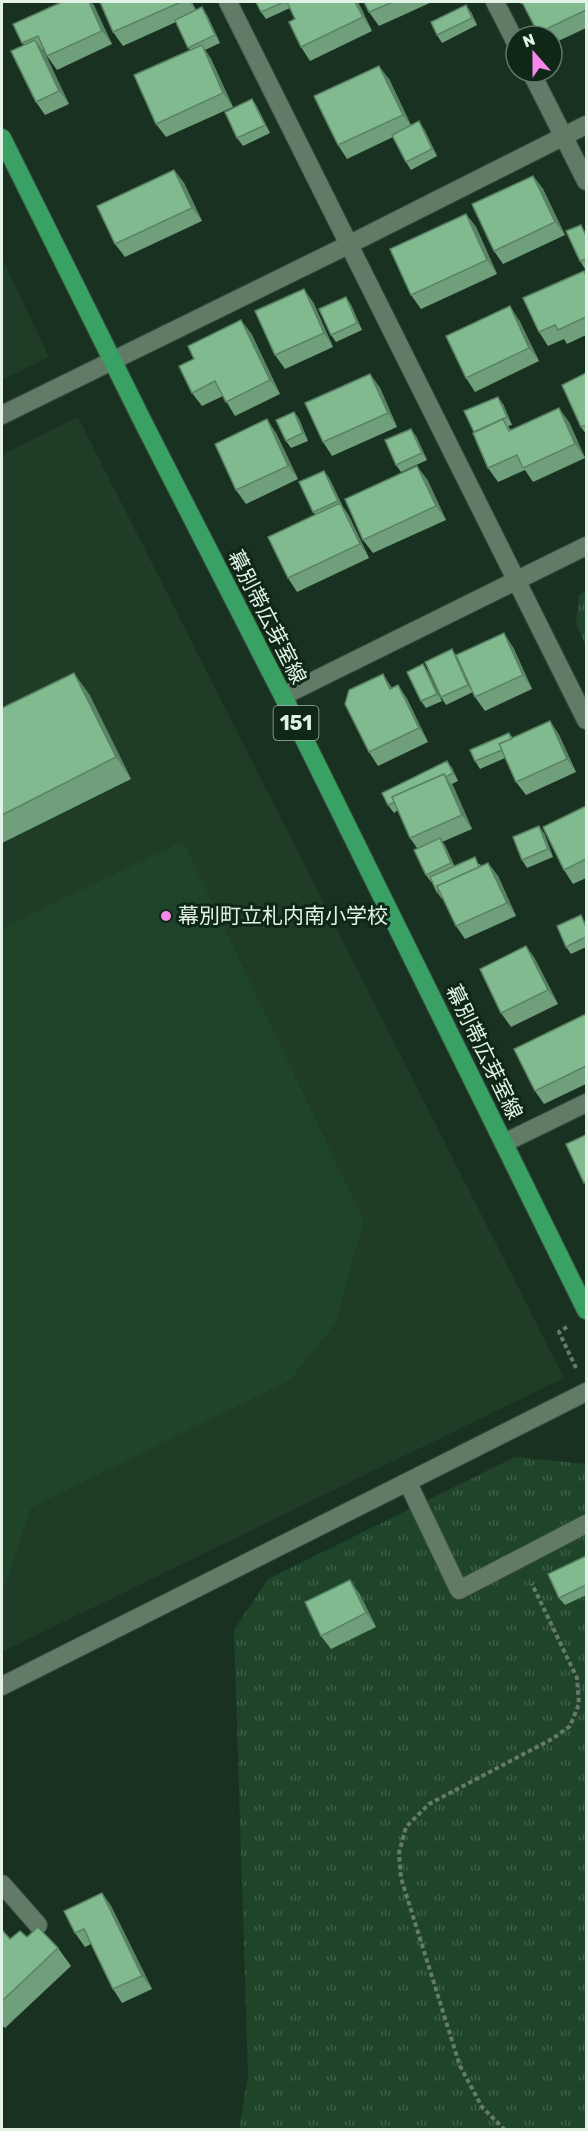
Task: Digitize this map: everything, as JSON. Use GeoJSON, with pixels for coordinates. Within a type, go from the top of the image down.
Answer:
{"type":"FeatureCollection","features":[{"type":"Feature","properties":{"kind":"main road","name":"幕別帯広芽室線"},"geometry":{"type":"LineString","coordinates":[[2,138],[283,696],[586,1310]]}},
{"type":"Feature","properties":{"kind":"street"},"geometry":{"type":"LineString","coordinates":[[228,2],[586,720]]}},
{"type":"Feature","properties":{"kind":"street"},"geometry":{"type":"LineString","coordinates":[[495,2],[506,24]]}},
{"type":"Feature","properties":{"kind":"street"},"geometry":{"type":"LineString","coordinates":[[537,84],[586,181]]}},
{"type":"Feature","properties":{"kind":"street"},"geometry":{"type":"LineString","coordinates":[[2,414],[350,244],[586,125]]}},
{"type":"Feature","properties":{"kind":"street"},"geometry":{"type":"LineString","coordinates":[[283,696],[586,546]]}},
{"type":"Feature","properties":{"kind":"street"},"geometry":{"type":"LineString","coordinates":[[504,1143],[586,1103]]}},
{"type":"Feature","properties":{"kind":"street"},"geometry":{"type":"LineString","coordinates":[[2,1686],[586,1392]]}},
{"type":"Feature","properties":{"kind":"street"},"geometry":{"type":"LineString","coordinates":[[408,1483],[459,1590],[586,1524]]}},
{"type":"Feature","properties":{"kind":"street"},"geometry":{"type":"LineString","coordinates":[[2,1884],[38,1925]]}},
{"type":"Feature","properties":{"kind":"path"},"geometry":{"type":"LineString","coordinates":[[568,1326],[559,1332],[577,1371]]}},
{"type":"Feature","properties":{"kind":"path"},"geometry":{"type":"LineString","coordinates":[[505,2130],[482,2107],[460,2066],[401,1878],[399,1853],[406,1827],[429,1804],[552,1739],[570,1726],[579,1704],[577,1678],[520,1559]]}},
{"type":"Feature","properties":{"kind":"shaded area"},"geometry":{"type":"Polygon","coordinates":[[[2,258],[49,357],[2,380],[2,258]]]}},
{"type":"Feature","properties":{"kind":"shaded area","name":"幕別町立札内南小学校"},"geometry":{"type":"Polygon","coordinates":[[[78,417],[564,1378],[2,1652],[2,455],[78,417]]]}},
{"type":"Feature","properties":{"kind":"green space"},"geometry":{"type":"Polygon","coordinates":[[[586,591],[586,646],[576,624],[579,595],[586,591]]]}},
{"type":"Feature","properties":{"kind":"green space"},"geometry":{"type":"Polygon","coordinates":[[[183,841],[364,1221],[335,1324],[290,1380],[31,1508],[2,1593],[2,928],[183,841]]]}},
{"type":"Feature","properties":{"kind":"green space"},"geometry":{"type":"Polygon","coordinates":[[[515,1457],[586,1464],[586,2129],[239,2129],[248,2076],[234,1630],[268,1579],[515,1457]]]}},
{"type":"Feature","properties":{"kind":"building"},"geometry":{"type":"Polygon","coordinates":[[[62,2],[89,2],[102,31],[47,56],[38,36],[22,43],[13,24],[62,2]]]}},
{"type":"Feature","properties":{"kind":"building"},"geometry":{"type":"Polygon","coordinates":[[[100,2],[181,2],[113,32],[100,2]]]}},
{"type":"Feature","properties":{"kind":"building"},"geometry":{"type":"Polygon","coordinates":[[[256,2],[284,2],[261,12],[256,2]]]}},
{"type":"Feature","properties":{"kind":"building"},"geometry":{"type":"Polygon","coordinates":[[[287,2],[355,2],[363,17],[301,47],[289,22],[295,19],[287,2]]]}},
{"type":"Feature","properties":{"kind":"building"},"geometry":{"type":"Polygon","coordinates":[[[364,2],[393,2],[369,12],[364,2]]]}},
{"type":"Feature","properties":{"kind":"building"},"geometry":{"type":"Polygon","coordinates":[[[522,2],[586,2],[586,10],[557,24],[533,24],[522,2]]]}},
{"type":"Feature","properties":{"kind":"building"},"geometry":{"type":"Polygon","coordinates":[[[466,5],[472,18],[437,35],[431,22],[466,5]]]}},
{"type":"Feature","properties":{"kind":"building"},"geometry":{"type":"Polygon","coordinates":[[[202,7],[215,35],[188,48],[175,20],[202,7]]]}},
{"type":"Feature","properties":{"kind":"building"},"geometry":{"type":"Polygon","coordinates":[[[35,40],[59,91],[36,102],[11,51],[35,40]]]}},
{"type":"Feature","properties":{"kind":"building"},"geometry":{"type":"Polygon","coordinates":[[[202,45],[223,93],[156,124],[134,75],[202,45]]]}},
{"type":"Feature","properties":{"kind":"building"},"geometry":{"type":"Polygon","coordinates":[[[379,66],[403,115],[338,145],[314,96],[379,66]]]}},
{"type":"Feature","properties":{"kind":"building"},"geometry":{"type":"Polygon","coordinates":[[[252,99],[265,125],[237,138],[225,112],[252,99]]]}},
{"type":"Feature","properties":{"kind":"building"},"geometry":{"type":"Polygon","coordinates":[[[419,121],[432,149],[406,162],[392,135],[419,121]]]}},
{"type":"Feature","properties":{"kind":"building"},"geometry":{"type":"Polygon","coordinates":[[[174,170],[192,208],[115,244],[97,206],[174,170]]]}},
{"type":"Feature","properties":{"kind":"building"},"geometry":{"type":"Polygon","coordinates":[[[533,176],[555,222],[494,251],[472,204],[533,176]]]}},
{"type":"Feature","properties":{"kind":"building"},"geometry":{"type":"Polygon","coordinates":[[[466,214],[487,260],[411,295],[390,249],[466,214]]]}},
{"type":"Feature","properties":{"kind":"building"},"geometry":{"type":"Polygon","coordinates":[[[581,225],[586,236],[586,259],[580,261],[566,231],[581,225]]]}},
{"type":"Feature","properties":{"kind":"building"},"geometry":{"type":"Polygon","coordinates":[[[584,271],[586,317],[558,330],[555,325],[539,332],[523,298],[584,271]]]}},
{"type":"Feature","properties":{"kind":"building"},"geometry":{"type":"Polygon","coordinates":[[[304,289],[324,333],[275,355],[255,311],[304,289]]]}},
{"type":"Feature","properties":{"kind":"building"},"geometry":{"type":"Polygon","coordinates":[[[346,297],[357,323],[331,335],[319,309],[346,297]]]}},
{"type":"Feature","properties":{"kind":"building"},"geometry":{"type":"Polygon","coordinates":[[[510,306],[529,348],[466,378],[446,336],[510,306]]]}},
{"type":"Feature","properties":{"kind":"building"},"geometry":{"type":"Polygon","coordinates":[[[241,320],[270,380],[226,402],[215,381],[192,393],[179,366],[194,359],[188,346],[241,320]]]}},
{"type":"Feature","properties":{"kind":"building"},"geometry":{"type":"Polygon","coordinates":[[[586,373],[586,425],[581,427],[562,385],[586,373]]]}},
{"type":"Feature","properties":{"kind":"building"},"geometry":{"type":"Polygon","coordinates":[[[370,374],[388,413],[323,442],[305,403],[370,374]]]}},
{"type":"Feature","properties":{"kind":"building"},"geometry":{"type":"Polygon","coordinates":[[[498,397],[507,417],[474,432],[464,411],[498,397]]]}},
{"type":"Feature","properties":{"kind":"building"},"geometry":{"type":"Polygon","coordinates":[[[559,408],[575,444],[523,468],[517,455],[488,468],[473,433],[503,419],[509,431],[559,408]]]}},
{"type":"Feature","properties":{"kind":"building"},"geometry":{"type":"Polygon","coordinates":[[[294,412],[303,433],[286,441],[276,420],[294,412]]]}},
{"type":"Feature","properties":{"kind":"building"},"geometry":{"type":"Polygon","coordinates":[[[267,419],[288,466],[236,490],[215,444],[267,419]]]}},
{"type":"Feature","properties":{"kind":"building"},"geometry":{"type":"Polygon","coordinates":[[[411,429],[422,453],[396,465],[385,440],[411,429]]]}},
{"type":"Feature","properties":{"kind":"building"},"geometry":{"type":"Polygon","coordinates":[[[417,466],[436,506],[363,540],[345,499],[417,466]]]}},
{"type":"Feature","properties":{"kind":"building"},"geometry":{"type":"Polygon","coordinates":[[[324,471],[338,501],[313,512],[299,482],[324,471]]]}},
{"type":"Feature","properties":{"kind":"building"},"geometry":{"type":"Polygon","coordinates":[[[340,503],[360,544],[288,578],[268,537],[340,503]]]}},
{"type":"Feature","properties":{"kind":"building"},"geometry":{"type":"Polygon","coordinates":[[[504,633],[523,675],[475,697],[456,655],[504,633]]]}},
{"type":"Feature","properties":{"kind":"building"},"geometry":{"type":"Polygon","coordinates":[[[452,649],[468,685],[441,697],[425,662],[452,649]]]}},
{"type":"Feature","properties":{"kind":"building"},"geometry":{"type":"Polygon","coordinates":[[[423,664],[437,694],[421,701],[407,672],[423,664]]]}},
{"type":"Feature","properties":{"kind":"building"},"geometry":{"type":"Polygon","coordinates":[[[74,673],[116,757],[2,815],[2,708],[74,673]]]}},
{"type":"Feature","properties":{"kind":"building"},"geometry":{"type":"Polygon","coordinates":[[[383,674],[390,689],[398,685],[419,728],[369,752],[345,704],[349,690],[383,674]]]}},
{"type":"Feature","properties":{"kind":"building"},"geometry":{"type":"Polygon","coordinates":[[[550,721],[567,759],[516,782],[499,744],[550,721]]]}},
{"type":"Feature","properties":{"kind":"building"},"geometry":{"type":"Polygon","coordinates":[[[509,733],[511,739],[499,744],[502,750],[475,761],[470,750],[509,733]]]}},
{"type":"Feature","properties":{"kind":"building"},"geometry":{"type":"Polygon","coordinates":[[[447,761],[453,773],[446,777],[444,774],[392,797],[395,802],[388,805],[382,793],[447,761]]]}},
{"type":"Feature","properties":{"kind":"building"},"geometry":{"type":"Polygon","coordinates":[[[444,774],[462,815],[410,838],[392,797],[444,774]]]}},
{"type":"Feature","properties":{"kind":"building"},"geometry":{"type":"Polygon","coordinates":[[[586,806],[586,859],[564,870],[543,827],[586,806]]]}},
{"type":"Feature","properties":{"kind":"building"},"geometry":{"type":"Polygon","coordinates":[[[539,826],[548,849],[522,860],[513,837],[539,826]]]}},
{"type":"Feature","properties":{"kind":"building"},"geometry":{"type":"Polygon","coordinates":[[[440,838],[451,863],[426,875],[414,850],[440,838]]]}},
{"type":"Feature","properties":{"kind":"building"},"geometry":{"type":"Polygon","coordinates":[[[475,857],[479,867],[437,886],[439,890],[437,892],[430,877],[475,857]]]}},
{"type":"Feature","properties":{"kind":"building"},"geometry":{"type":"Polygon","coordinates":[[[488,863],[507,903],[456,926],[437,886],[488,863]]]}},
{"type":"Feature","properties":{"kind":"building"},"geometry":{"type":"Polygon","coordinates":[[[581,915],[586,927],[586,937],[566,947],[557,926],[581,915]]]}},
{"type":"Feature","properties":{"kind":"building"},"geometry":{"type":"Polygon","coordinates":[[[526,946],[548,990],[501,1013],[480,969],[526,946]]]}},
{"type":"Feature","properties":{"kind":"building"},"geometry":{"type":"Polygon","coordinates":[[[586,1014],[586,1066],[535,1091],[514,1049],[586,1014]]]}},
{"type":"Feature","properties":{"kind":"building"},"geometry":{"type":"Polygon","coordinates":[[[586,1135],[586,1181],[584,1183],[566,1144],[586,1135]]]}},
{"type":"Feature","properties":{"kind":"building"},"geometry":{"type":"Polygon","coordinates":[[[586,1556],[586,1585],[559,1598],[548,1574],[586,1556]]]}},
{"type":"Feature","properties":{"kind":"building"},"geometry":{"type":"Polygon","coordinates":[[[350,1580],[366,1613],[321,1636],[305,1602],[350,1580]]]}},
{"type":"Feature","properties":{"kind":"building"},"geometry":{"type":"Polygon","coordinates":[[[102,1893],[142,1976],[113,1989],[84,1929],[75,1933],[64,1911],[102,1893]]]}},
{"type":"Feature","properties":{"kind":"building"},"geometry":{"type":"Polygon","coordinates":[[[38,1927],[58,1948],[2,2001],[2,1930],[10,1939],[20,1931],[27,1937],[38,1927]]]}},
{"type":"Feature","properties":{"kind":"place","name":"幕別町立札内南小学校"},"geometry":{"type":"Point","coordinates":[166,916]}}]}
